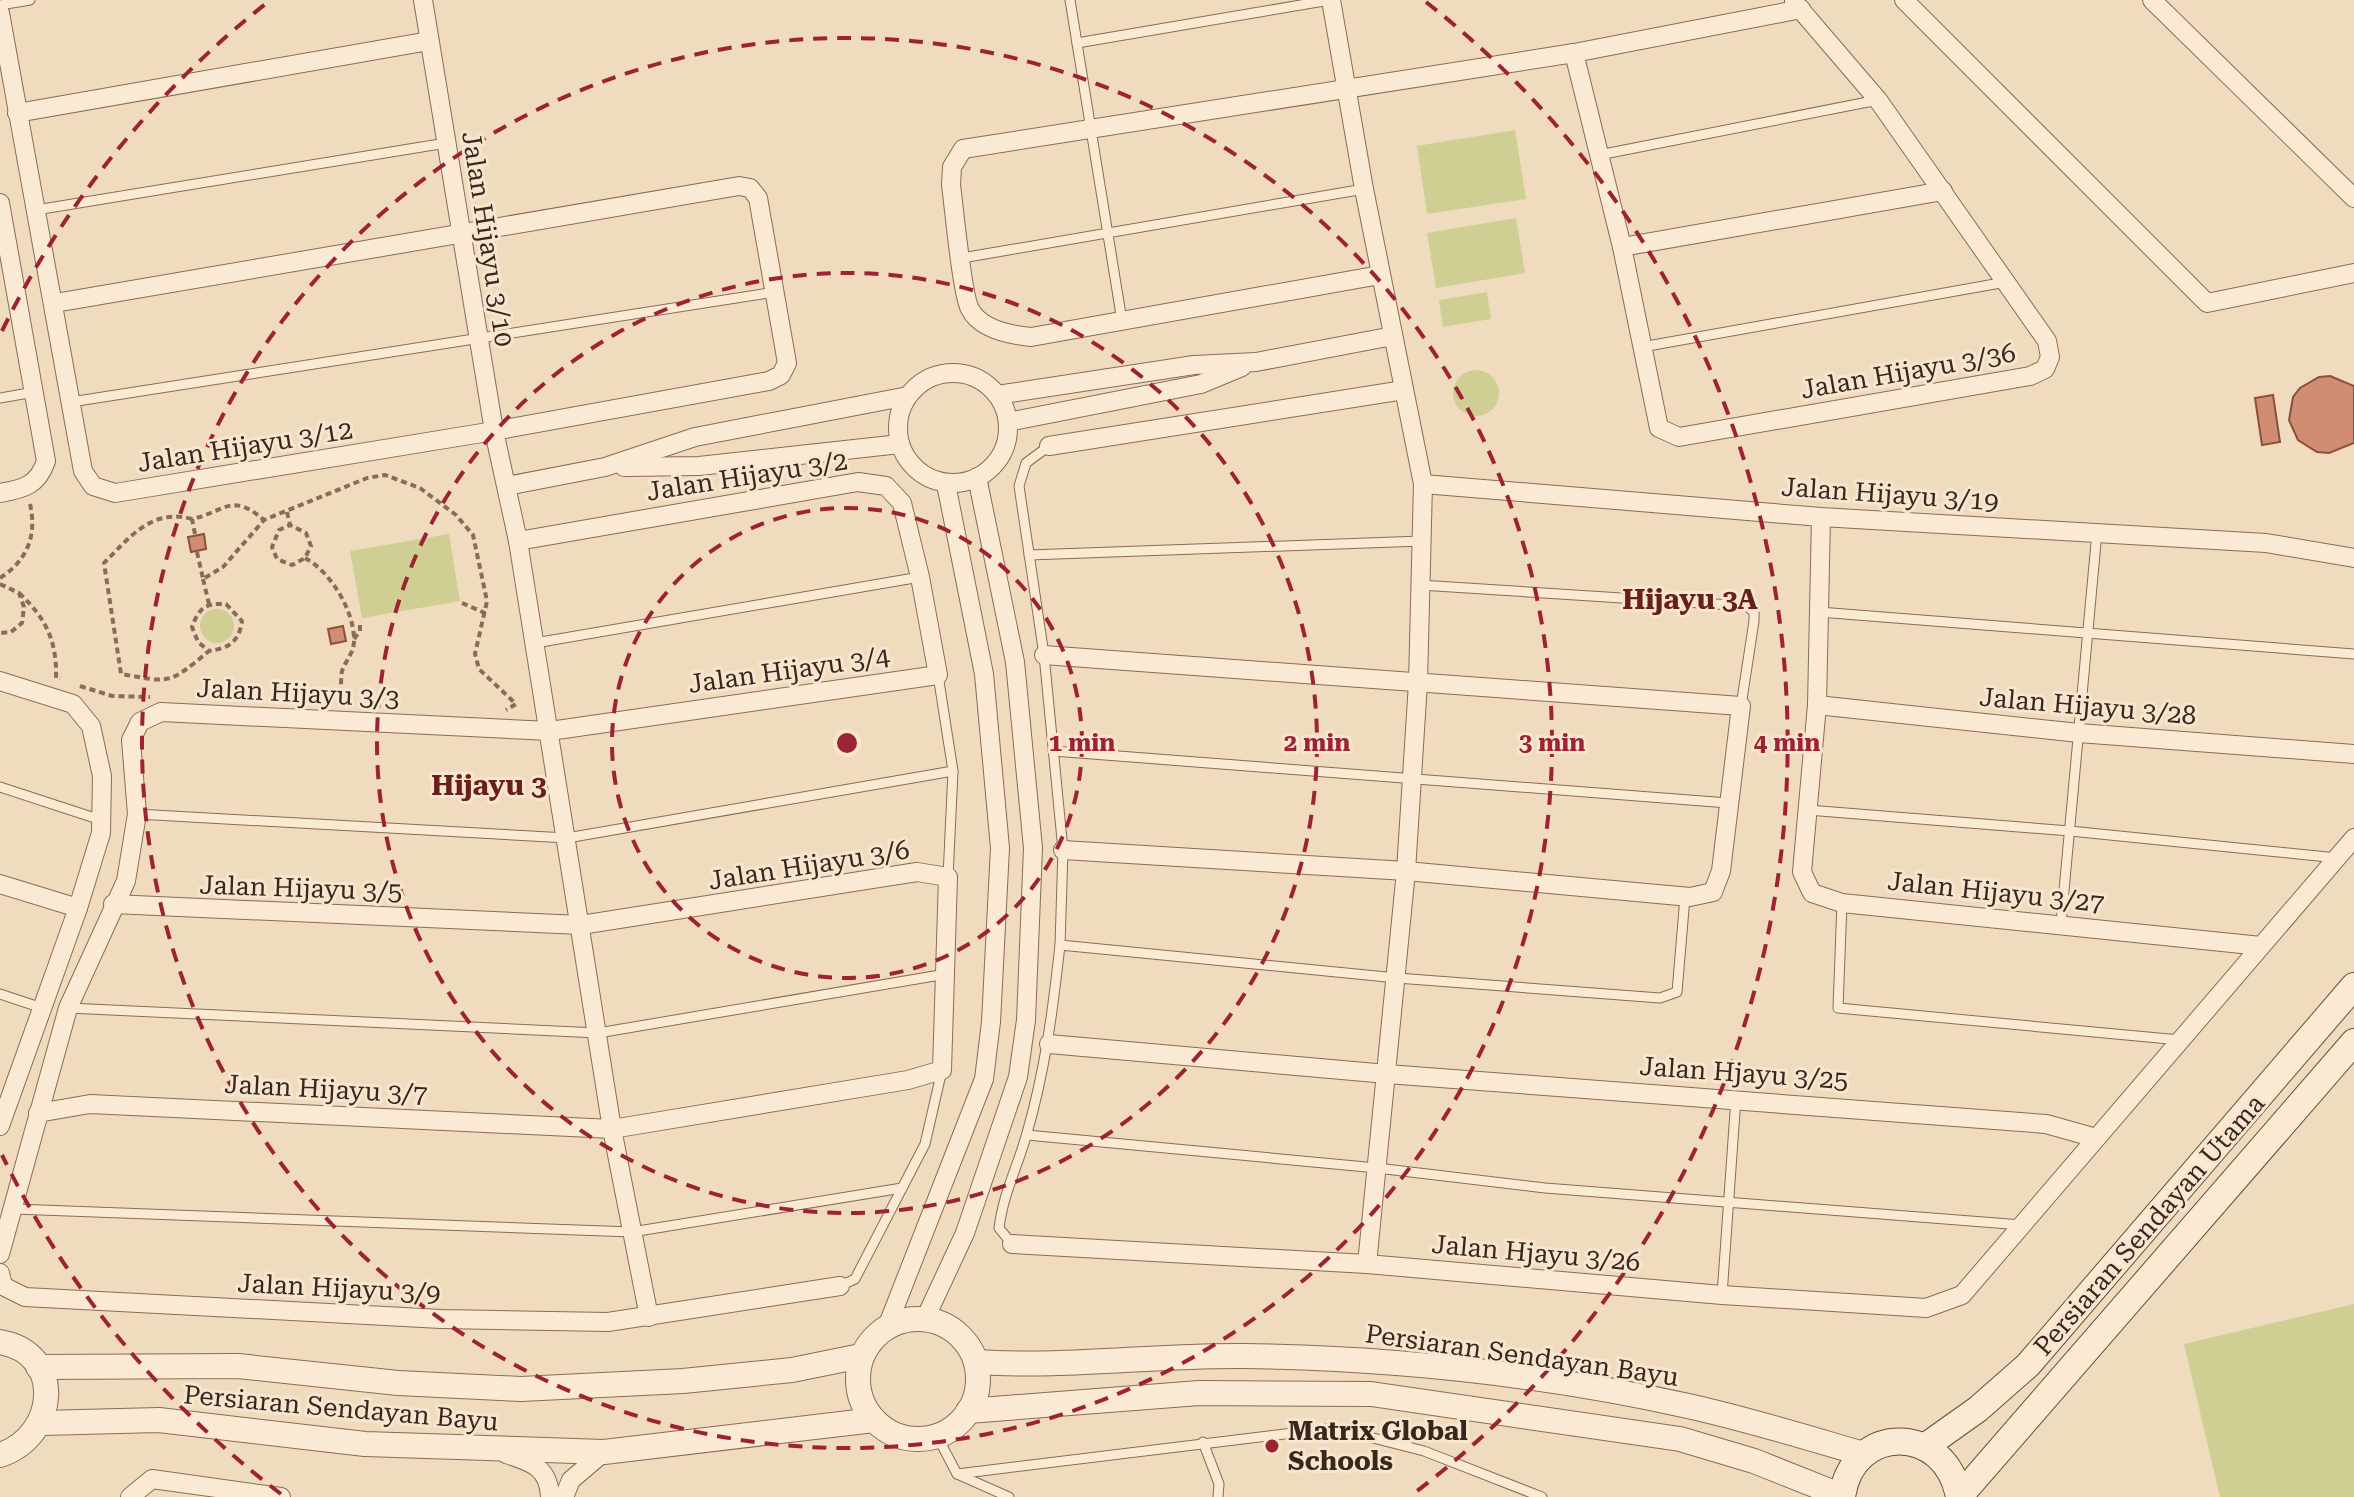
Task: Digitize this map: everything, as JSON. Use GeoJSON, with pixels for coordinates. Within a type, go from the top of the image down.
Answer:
{"type":"FeatureCollection","features":[{"type":"Feature","properties":{"kind":"main road","name":"Persiaran Sendayan Utama"},"geometry":{"type":"LineString","coordinates":[[1926,1446],[1978,1409],[2028,1365],[2354,986]]}},
{"type":"Feature","properties":{"kind":"main road","name":"Persiaran Sendayan Utama"},"geometry":{"type":"LineString","coordinates":[[1959,1497],[2354,1042]]}},
{"type":"Feature","properties":{"kind":"main road"},"geometry":{"type":"LineString","coordinates":[[1842,1496],[1852,1466],[1863,1454],[1893,1441],[1926,1446],[1950,1467],[1959,1497]]}},
{"type":"Feature","properties":{"kind":"street","name":"Jalan Hijayu 3/10"},"geometry":{"type":"LineString","coordinates":[[423,0],[494,431],[518,541],[550,731],[612,1129],[649,1317]]}},
{"type":"Feature","properties":{"kind":"street"},"geometry":{"type":"LineString","coordinates":[[1331,0],[1380,275],[1423,484],[1418,683],[1406,871],[1367,1264]]}},
{"type":"Feature","properties":{"kind":"street"},"geometry":{"type":"LineString","coordinates":[[1904,0],[2207,303],[2354,273]]}},
{"type":"Feature","properties":{"kind":"street"},"geometry":{"type":"LineString","coordinates":[[2152,0],[2354,198]]}},
{"type":"Feature","properties":{"kind":"street"},"geometry":{"type":"LineString","coordinates":[[1380,275],[1031,337],[988,326],[970,309],[951,185],[952,167],[963,149],[1574,53],[1797,4],[1878,100],[2006,282]]}},
{"type":"Feature","properties":{"kind":"street","name":"Jalan Hijayu 3/12"},"geometry":{"type":"LineString","coordinates":[[0,13],[55,303],[83,471],[93,486],[115,493],[494,431],[769,381],[781,375],[787,363],[775,292]]}},
{"type":"Feature","properties":{"kind":"street"},"geometry":{"type":"LineString","coordinates":[[17,113],[429,41]]}},
{"type":"Feature","properties":{"kind":"street"},"geometry":{"type":"LineString","coordinates":[[1574,53],[1622,247],[1642,347]]}},
{"type":"Feature","properties":{"kind":"street"},"geometry":{"type":"LineString","coordinates":[[55,303],[739,186],[750,188],[758,198],[775,292]]}},
{"type":"Feature","properties":{"kind":"street"},"geometry":{"type":"LineString","coordinates":[[1622,247],[1943,191]]}},
{"type":"Feature","properties":{"kind":"street"},"geometry":{"type":"LineString","coordinates":[[0,203],[7,287],[34,392],[46,461],[41,477],[24,488],[0,493]]}},
{"type":"Feature","properties":{"kind":"street","name":"Jalan Hijayu 3/36"},"geometry":{"type":"LineString","coordinates":[[1642,347],[1659,428],[1679,437],[2030,376],[2045,369],[2050,357],[2047,341],[2006,282]]}},
{"type":"Feature","properties":{"kind":"street"},"geometry":{"type":"LineString","coordinates":[[997,395],[1194,365],[1256,362],[1393,336]]}},
{"type":"Feature","properties":{"kind":"street"},"geometry":{"type":"LineString","coordinates":[[1008,422],[1201,384],[1256,362]]}},
{"type":"Feature","properties":{"kind":"street"},"geometry":{"type":"LineString","coordinates":[[953,372],[970,375],[997,395],[1008,422],[1002,453],[977,477],[946,484],[919,472],[900,444],[899,411],[908,396],[920,383],[953,372]]}},
{"type":"Feature","properties":{"kind":"street"},"geometry":{"type":"LineString","coordinates":[[1049,446],[1404,390]]}},
{"type":"Feature","properties":{"kind":"street"},"geometry":{"type":"LineString","coordinates":[[507,486],[605,467],[695,437],[908,396]]}},
{"type":"Feature","properties":{"kind":"street"},"geometry":{"type":"LineString","coordinates":[[605,467],[699,466],[900,444]]}},
{"type":"Feature","properties":{"kind":"street"},"geometry":{"type":"LineString","coordinates":[[925,1319],[965,1233],[1018,1077],[1026,1020],[1033,848],[1015,662],[977,477]]}},
{"type":"Feature","properties":{"kind":"street","name":"Jalan Hijayu 3/2"},"geometry":{"type":"LineString","coordinates":[[518,541],[858,482],[886,486],[902,503],[920,577]]}},
{"type":"Feature","properties":{"kind":"street"},"geometry":{"type":"LineString","coordinates":[[887,1327],[984,1079],[991,1022],[1000,848],[984,674],[946,484]]}},
{"type":"Feature","properties":{"kind":"street","name":"Jalan Hijayu 3/19"},"geometry":{"type":"LineString","coordinates":[[1423,484],[1821,517],[2266,543],[2354,558]]}},
{"type":"Feature","properties":{"kind":"street","name":"Jalan Hijayu 3/27"},"geometry":{"type":"LineString","coordinates":[[1821,517],[1817,705],[1802,872],[1812,893],[1842,903],[2061,923],[2261,946]]}},
{"type":"Feature","properties":{"kind":"street"},"geometry":{"type":"LineString","coordinates":[[920,577],[938,675]]}},
{"type":"Feature","properties":{"kind":"street"},"geometry":{"type":"LineString","coordinates":[[1044,655],[1741,706],[1721,871],[1713,892],[1685,897],[1406,871],[1063,850]]}},
{"type":"Feature","properties":{"kind":"street","name":"Jalan Hijayu 3/4"},"geometry":{"type":"LineString","coordinates":[[550,731],[938,675]]}},
{"type":"Feature","properties":{"kind":"street"},"geometry":{"type":"LineString","coordinates":[[0,681],[73,704],[91,726],[102,776],[101,833],[42,1008],[5,1093],[0,1126]]}},
{"type":"Feature","properties":{"kind":"street","name":"Jalan Hijayu 3/28"},"geometry":{"type":"LineString","coordinates":[[1817,705],[2079,733],[2354,754]]}},
{"type":"Feature","properties":{"kind":"street","name":"Jalan Hijayu 3/3"},"geometry":{"type":"LineString","coordinates":[[137,814],[131,740],[140,722],[161,712],[550,731]]}},
{"type":"Feature","properties":{"kind":"street"},"geometry":{"type":"LineString","coordinates":[[0,1254],[68,1008],[126,881],[137,814]]}},
{"type":"Feature","properties":{"kind":"street","name":"Jalan Hjayu 3/26"},"geometry":{"type":"LineString","coordinates":[[1012,1244],[1367,1264],[1722,1295],[1926,1308],[1962,1295],[2354,838]]}},
{"type":"Feature","properties":{"kind":"street","name":"Jalan Hijayu 3/6"},"geometry":{"type":"LineString","coordinates":[[581,925],[917,872],[948,877],[942,1070]]}},
{"type":"Feature","properties":{"kind":"street"},"geometry":{"type":"LineString","coordinates":[[0,884],[78,908]]}},
{"type":"Feature","properties":{"kind":"street","name":"Jalan Hijayu 3/5"},"geometry":{"type":"LineString","coordinates":[[113,904],[581,925]]}},
{"type":"Feature","properties":{"kind":"street","name":"Jalan Hjayu 3/25"},"geometry":{"type":"LineString","coordinates":[[1049,1044],[1387,1074],[1736,1098],[2046,1124],[2096,1138]]}},
{"type":"Feature","properties":{"kind":"street","name":"Jalan Hijayu 3/7"},"geometry":{"type":"LineString","coordinates":[[38,1113],[90,1104],[612,1129],[908,1080],[942,1070]]}},
{"type":"Feature","properties":{"kind":"street","name":"Jalan Hijayu 3/9"},"geometry":{"type":"LineString","coordinates":[[0,1273],[3,1286],[25,1297],[441,1319],[608,1322],[649,1317]]}},
{"type":"Feature","properties":{"kind":"street"},"geometry":{"type":"LineString","coordinates":[[649,1317],[840,1286]]}},
{"type":"Feature","properties":{"kind":"street"},"geometry":{"type":"LineString","coordinates":[[925,1319],[957,1333],[976,1362],[977,1387],[968,1411],[960,1422],[937,1436],[903,1437],[874,1420],[858,1390],[861,1356],[872,1339],[887,1327],[905,1320],[925,1319]]}},
{"type":"Feature","properties":{"kind":"street"},"geometry":{"type":"LineString","coordinates":[[0,1342],[25,1353],[38,1367],[46,1385],[47,1404],[42,1423],[31,1439],[15,1450],[0,1455]]}},
{"type":"Feature","properties":{"kind":"street","name":"Persiaran Sendayan Bayu"},"geometry":{"type":"LineString","coordinates":[[38,1367],[238,1366],[398,1383],[521,1389],[683,1381],[792,1370],[861,1356]]}},
{"type":"Feature","properties":{"kind":"street","name":"Persiaran Sendayan Bayu"},"geometry":{"type":"LineString","coordinates":[[976,1362],[1039,1366],[1241,1356],[1390,1363],[1627,1393],[1745,1419],[1863,1454]]}},
{"type":"Feature","properties":{"kind":"street"},"geometry":{"type":"LineString","coordinates":[[968,1411],[1199,1393],[1371,1394],[1680,1439],[1754,1461],[1842,1496]]}},
{"type":"Feature","properties":{"kind":"street","name":"Persiaran Sendayan Bayu"},"geometry":{"type":"LineString","coordinates":[[42,1423],[159,1420],[365,1444],[496,1451],[604,1452],[874,1420]]}},
{"type":"Feature","properties":{"kind":"street"},"geometry":{"type":"LineString","coordinates":[[496,1451],[538,1465],[549,1482],[550,1497]]}},
{"type":"Feature","properties":{"kind":"street"},"geometry":{"type":"LineString","coordinates":[[564,1497],[571,1480],[604,1452]]}},
{"type":"Feature","properties":{"kind":"street"},"geometry":{"type":"LineString","coordinates":[[130,1497],[152,1479],[281,1497]]}},
{"type":"Feature","properties":{"kind":"lane"},"geometry":{"type":"LineString","coordinates":[[0,5],[30,0]]}},
{"type":"Feature","properties":{"kind":"lane"},"geometry":{"type":"LineString","coordinates":[[1070,0],[1122,321]]}},
{"type":"Feature","properties":{"kind":"lane"},"geometry":{"type":"LineString","coordinates":[[1077,43],[1331,0]]}},
{"type":"Feature","properties":{"kind":"lane"},"geometry":{"type":"LineString","coordinates":[[1599,155],[1878,100]]}},
{"type":"Feature","properties":{"kind":"lane"},"geometry":{"type":"LineString","coordinates":[[36,210],[446,143]]}},
{"type":"Feature","properties":{"kind":"lane"},"geometry":{"type":"LineString","coordinates":[[962,258],[1364,189]]}},
{"type":"Feature","properties":{"kind":"lane"},"geometry":{"type":"LineString","coordinates":[[1642,347],[2006,282]]}},
{"type":"Feature","properties":{"kind":"lane"},"geometry":{"type":"LineString","coordinates":[[71,402],[775,292]]}},
{"type":"Feature","properties":{"kind":"lane"},"geometry":{"type":"LineString","coordinates":[[0,398],[34,392]]}},
{"type":"Feature","properties":{"kind":"lane"},"geometry":{"type":"LineString","coordinates":[[1012,1244],[999,1228],[1002,1205],[1027,1135],[1049,1044],[1060,945],[1063,850],[1044,655],[1019,486],[1026,463],[1049,446]]}},
{"type":"Feature","properties":{"kind":"lane"},"geometry":{"type":"LineString","coordinates":[[2061,923],[2097,532]]}},
{"type":"Feature","properties":{"kind":"lane"},"geometry":{"type":"LineString","coordinates":[[1029,555],[1422,541]]}},
{"type":"Feature","properties":{"kind":"lane"},"geometry":{"type":"LineString","coordinates":[[535,643],[920,577]]}},
{"type":"Feature","properties":{"kind":"lane"},"geometry":{"type":"LineString","coordinates":[[1420,585],[1747,606],[1754,612],[1754,621],[1741,706]]}},
{"type":"Feature","properties":{"kind":"lane"},"geometry":{"type":"LineString","coordinates":[[1819,612],[2354,654]]}},
{"type":"Feature","properties":{"kind":"lane"},"geometry":{"type":"LineString","coordinates":[[938,675],[953,771],[948,877]]}},
{"type":"Feature","properties":{"kind":"lane"},"geometry":{"type":"LineString","coordinates":[[1053,751],[1728,803]]}},
{"type":"Feature","properties":{"kind":"lane"},"geometry":{"type":"LineString","coordinates":[[137,814],[567,838],[953,771]]}},
{"type":"Feature","properties":{"kind":"lane"},"geometry":{"type":"LineString","coordinates":[[0,787],[101,820]]}},
{"type":"Feature","properties":{"kind":"lane"},"geometry":{"type":"LineString","coordinates":[[1808,810],[2070,831],[2337,858]]}},
{"type":"Feature","properties":{"kind":"lane"},"geometry":{"type":"LineString","coordinates":[[1060,945],[1397,978],[1672,996],[1677,992],[1685,897]]}},
{"type":"Feature","properties":{"kind":"lane"},"geometry":{"type":"LineString","coordinates":[[1842,903],[1838,1008],[2180,1040]]}},
{"type":"Feature","properties":{"kind":"lane"},"geometry":{"type":"LineString","coordinates":[[68,1008],[598,1033],[946,974]]}},
{"type":"Feature","properties":{"kind":"lane"},"geometry":{"type":"LineString","coordinates":[[0,994],[42,1008]]}},
{"type":"Feature","properties":{"kind":"lane"},"geometry":{"type":"LineString","coordinates":[[840,1286],[855,1279],[925,1144],[942,1070]]}},
{"type":"Feature","properties":{"kind":"lane"},"geometry":{"type":"LineString","coordinates":[[1722,1295],[1736,1098]]}},
{"type":"Feature","properties":{"kind":"lane"},"geometry":{"type":"LineString","coordinates":[[1027,1135],[1377,1168],[1545,1188],[2022,1225]]}},
{"type":"Feature","properties":{"kind":"lane"},"geometry":{"type":"LineString","coordinates":[[14,1209],[632,1232],[902,1188]]}},
{"type":"Feature","properties":{"kind":"lane"},"geometry":{"type":"LineString","coordinates":[[957,1474],[1334,1428],[1424,1451],[1542,1497]]}},
{"type":"Feature","properties":{"kind":"lane"},"geometry":{"type":"LineString","coordinates":[[937,1436],[957,1474],[1009,1497]]}},
{"type":"Feature","properties":{"kind":"lane"},"geometry":{"type":"LineString","coordinates":[[1203,1442],[1219,1484],[1218,1497]]}},
{"type":"Feature","properties":{"kind":"path"},"geometry":{"type":"LineString","coordinates":[[203,579],[223,567],[264,520],[367,478],[385,475],[420,488],[456,515],[473,535],[487,601],[475,654],[479,669],[516,704]]}},
{"type":"Feature","properties":{"kind":"path"},"geometry":{"type":"LineString","coordinates":[[209,651],[198,642],[192,627],[198,610],[209,604],[226,604],[242,621],[240,635],[227,648],[209,651],[175,679],[164,682],[121,674],[104,563],[144,522],[178,515],[192,519],[237,503],[247,506],[264,520]]}},
{"type":"Feature","properties":{"kind":"path"},"geometry":{"type":"LineString","coordinates":[[0,578],[12,570],[28,547],[34,520],[30,504]]}},
{"type":"Feature","properties":{"kind":"path"},"geometry":{"type":"LineString","coordinates":[[287,512],[290,525]]}},
{"type":"Feature","properties":{"kind":"path"},"geometry":{"type":"LineString","coordinates":[[192,519],[195,534]]}},
{"type":"Feature","properties":{"kind":"path"},"geometry":{"type":"LineString","coordinates":[[290,525],[306,533],[311,546],[305,558],[292,565],[277,559],[272,547],[279,530],[290,525]]}},
{"type":"Feature","properties":{"kind":"path"},"geometry":{"type":"LineString","coordinates":[[197,552],[209,604]]}},
{"type":"Feature","properties":{"kind":"path"},"geometry":{"type":"LineString","coordinates":[[305,558],[331,581],[343,601],[354,639],[351,658],[342,671],[341,702]]}},
{"type":"Feature","properties":{"kind":"path"},"geometry":{"type":"LineString","coordinates":[[0,584],[19,593],[40,612],[56,654],[56,678]]}},
{"type":"Feature","properties":{"kind":"path"},"geometry":{"type":"LineString","coordinates":[[0,633],[11,632],[22,623],[24,607],[19,593]]}},
{"type":"Feature","properties":{"kind":"path"},"geometry":{"type":"LineString","coordinates":[[462,603],[485,613]]}},
{"type":"Feature","properties":{"kind":"path"},"geometry":{"type":"LineString","coordinates":[[354,639],[360,631],[360,622]]}},
{"type":"Feature","properties":{"kind":"shaded area"},"geometry":{"type":"Polygon","coordinates":[[[1515,130],[1526,199],[1427,214],[1417,146],[1515,130]]]}},
{"type":"Feature","properties":{"kind":"shaded area"},"geometry":{"type":"Polygon","coordinates":[[[1516,218],[1525,273],[1436,288],[1427,233],[1516,218]]]}},
{"type":"Feature","properties":{"kind":"shaded area"},"geometry":{"type":"Polygon","coordinates":[[[1487,292],[1491,319],[1443,327],[1439,300],[1487,292]]]}},
{"type":"Feature","properties":{"kind":"shaded area"},"geometry":{"type":"Polygon","coordinates":[[[1476,370],[1492,377],[1499,393],[1492,409],[1476,416],[1460,409],[1453,393],[1460,377],[1476,370]]]}},
{"type":"Feature","properties":{"kind":"shaded area"},"geometry":{"type":"Polygon","coordinates":[[[449,534],[460,601],[362,618],[350,551],[449,534]]]}},
{"type":"Feature","properties":{"kind":"shaded area"},"geometry":{"type":"Polygon","coordinates":[[[217,609],[229,614],[234,626],[229,638],[217,643],[205,638],[200,626],[205,614],[217,609]]]}},
{"type":"Feature","properties":{"kind":"shaded area"},"geometry":{"type":"Polygon","coordinates":[[[2354,1304],[2354,1497],[2220,1497],[2184,1344],[2354,1304]]]}},
{"type":"Feature","properties":{"kind":"building"},"geometry":{"type":"Polygon","coordinates":[[[2330,376],[2354,386],[2354,443],[2329,453],[2317,452],[2298,440],[2289,420],[2293,397],[2300,388],[2319,377],[2330,376]]]}},
{"type":"Feature","properties":{"kind":"building"},"geometry":{"type":"Polygon","coordinates":[[[2273,395],[2280,442],[2262,445],[2255,398],[2273,395]]]}},
{"type":"Feature","properties":{"kind":"building"},"geometry":{"type":"Polygon","coordinates":[[[204,534],[206,549],[191,552],[188,537],[204,534]]]}},
{"type":"Feature","properties":{"kind":"building"},"geometry":{"type":"Polygon","coordinates":[[[343,626],[346,641],[331,644],[328,629],[343,626]]]}},
{"type":"Feature","properties":{"kind":"place","name":"Matrix Global Schools"},"geometry":{"type":"Point","coordinates":[1272,1446]}},
{"type":"Feature","properties":{"kind":"district","name":"Hijayu 3A"},"geometry":{"type":"Point","coordinates":[1690,599]}},
{"type":"Feature","properties":{"kind":"district","name":"Hijayu 3"},"geometry":{"type":"Point","coordinates":[489,785]}}]}
